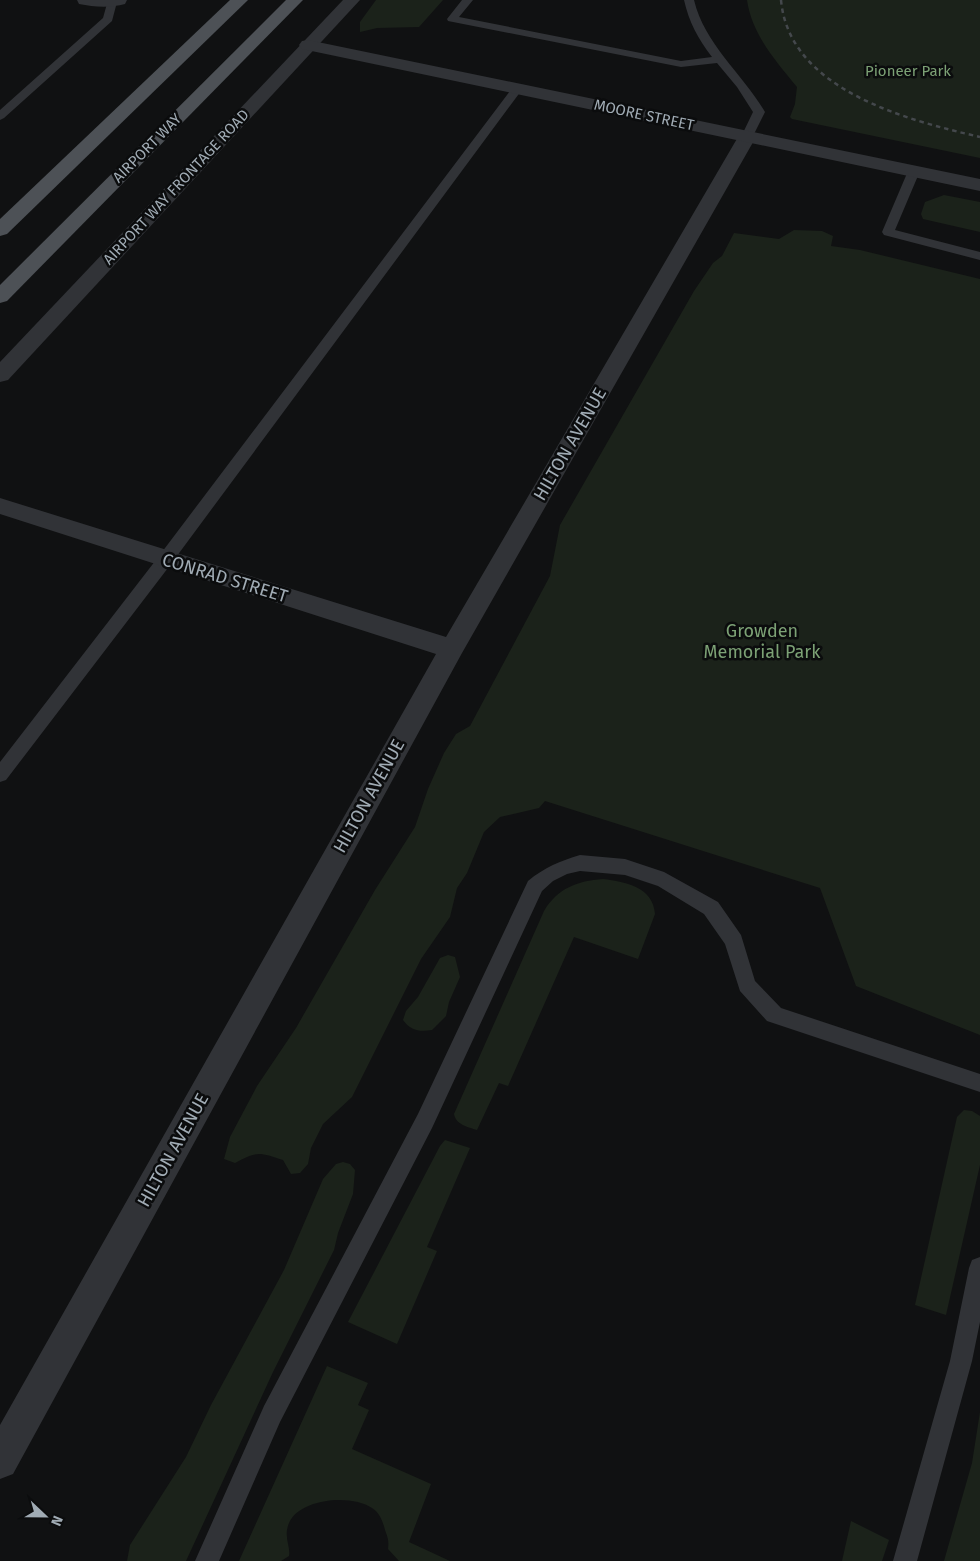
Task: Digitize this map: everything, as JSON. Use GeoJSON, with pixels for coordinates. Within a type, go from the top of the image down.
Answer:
{"type":"FeatureCollection","features":[{"type":"Feature","properties":{"kind":"main road"},"geometry":{"type":"LineString","coordinates":[[0,230],[240,0]]}},
{"type":"Feature","properties":{"kind":"main road","name":"AIRPORT WAY"},"geometry":{"type":"LineString","coordinates":[[0,297],[294,0]]}},
{"type":"Feature","properties":{"kind":"street"},"geometry":{"type":"LineString","coordinates":[[85,0],[116,1]]}},
{"type":"Feature","properties":{"kind":"street","name":"AIRPORT WAY FRONTAGE ROAD"},"geometry":{"type":"LineString","coordinates":[[0,374],[352,0]]}},
{"type":"Feature","properties":{"kind":"street","name":"MOORE STREET"},"geometry":{"type":"LineString","coordinates":[[308,46],[980,185]]}},
{"type":"Feature","properties":{"kind":"street","name":"HILTON AVENUE"},"geometry":{"type":"LineString","coordinates":[[0,1461],[452,649],[747,137]]}},
{"type":"Feature","properties":{"kind":"street","name":"CONRAD STREET"},"geometry":{"type":"LineString","coordinates":[[0,506],[165,560],[452,649]]}},
{"type":"Feature","properties":{"kind":"lane"},"geometry":{"type":"LineString","coordinates":[[468,0],[452,19],[681,64],[720,59]]}},
{"type":"Feature","properties":{"kind":"lane"},"geometry":{"type":"LineString","coordinates":[[689,0],[691,12],[702,35],[759,112],[747,137]]}},
{"type":"Feature","properties":{"kind":"lane"},"geometry":{"type":"LineString","coordinates":[[0,116],[108,19],[116,1]]}},
{"type":"Feature","properties":{"kind":"lane"},"geometry":{"type":"LineString","coordinates":[[0,775],[165,560],[517,89]]}},
{"type":"Feature","properties":{"kind":"lane"},"geometry":{"type":"LineString","coordinates":[[914,171],[888,232],[980,256]]}},
{"type":"Feature","properties":{"kind":"lane"},"geometry":{"type":"LineString","coordinates":[[207,1561],[272,1414],[425,1121],[535,886],[547,876],[562,868],[580,863],[625,867],[664,880],[711,908],[734,941],[747,985],[774,1015],[980,1083]]}},
{"type":"Feature","properties":{"kind":"lane"},"geometry":{"type":"LineString","coordinates":[[905,1561],[961,1362],[980,1268]]}},
{"type":"Feature","properties":{"kind":"green space"},"geometry":{"type":"Polygon","coordinates":[[[376,0],[443,0],[419,27],[377,28],[360,32],[360,22],[376,0]]]}},
{"type":"Feature","properties":{"kind":"green space","name":"Pioneer Park"},"geometry":{"type":"Polygon","coordinates":[[[747,0],[980,0],[980,158],[792,119],[790,117],[795,104],[797,87],[759,36],[747,0]]]}},
{"type":"Feature","properties":{"kind":"green space"},"geometry":{"type":"Polygon","coordinates":[[[944,195],[980,202],[980,232],[923,219],[921,214],[925,202],[944,195]]]}},
{"type":"Feature","properties":{"kind":"green space","name":"Growden Memorial Park"},"geometry":{"type":"Polygon","coordinates":[[[794,230],[822,231],[833,236],[831,246],[860,250],[980,279],[980,1035],[856,986],[820,888],[545,801],[539,808],[500,817],[484,832],[467,873],[457,888],[450,917],[421,959],[352,1097],[323,1124],[311,1148],[308,1164],[300,1173],[291,1174],[283,1160],[263,1154],[248,1156],[235,1163],[224,1159],[230,1137],[257,1086],[296,1028],[375,890],[415,827],[428,789],[444,753],[456,734],[470,726],[550,576],[560,525],[694,291],[713,263],[722,256],[734,233],[779,239],[794,230]]]}},
{"type":"Feature","properties":{"kind":"green space"},"geometry":{"type":"Polygon","coordinates":[[[603,879],[629,884],[637,888],[644,892],[653,905],[655,914],[638,959],[574,937],[508,1086],[499,1083],[477,1130],[463,1125],[457,1121],[454,1114],[544,911],[555,897],[569,887],[603,879]]]}},
{"type":"Feature","properties":{"kind":"green space"},"geometry":{"type":"Polygon","coordinates":[[[448,955],[455,957],[460,977],[449,1002],[446,1016],[432,1030],[420,1031],[413,1029],[403,1020],[406,1011],[418,997],[440,958],[448,955]]]}},
{"type":"Feature","properties":{"kind":"green space"},"geometry":{"type":"Polygon","coordinates":[[[964,1110],[972,1111],[980,1116],[980,1165],[946,1315],[915,1305],[957,1117],[964,1110]]]}},
{"type":"Feature","properties":{"kind":"green space"},"geometry":{"type":"Polygon","coordinates":[[[445,1140],[470,1148],[427,1247],[437,1251],[397,1344],[348,1322],[440,1146],[445,1140]]]}},
{"type":"Feature","properties":{"kind":"green space"},"geometry":{"type":"Polygon","coordinates":[[[343,1162],[350,1164],[355,1170],[353,1194],[338,1233],[334,1250],[273,1372],[186,1561],[127,1561],[130,1545],[186,1457],[211,1405],[284,1270],[323,1179],[336,1164],[343,1162]]]}},
{"type":"Feature","properties":{"kind":"green space"},"geometry":{"type":"Polygon","coordinates":[[[327,1366],[368,1383],[358,1405],[369,1410],[352,1449],[431,1484],[409,1542],[450,1561],[399,1561],[388,1549],[388,1537],[377,1512],[363,1504],[340,1500],[315,1504],[304,1508],[295,1515],[287,1528],[289,1556],[281,1561],[239,1561],[327,1366]]]}},
{"type":"Feature","properties":{"kind":"green space"},"geometry":{"type":"Polygon","coordinates":[[[980,1412],[980,1561],[944,1561],[972,1463],[980,1412]]]}},
{"type":"Feature","properties":{"kind":"green space"},"geometry":{"type":"Polygon","coordinates":[[[851,1521],[889,1540],[882,1561],[842,1561],[851,1521]]]}},
{"type":"Feature","properties":{"kind":"railway"},"geometry":{"type":"LineString","coordinates":[[781,0],[789,31],[805,57],[828,78],[856,96],[887,110],[919,121],[980,137]]}}]}
